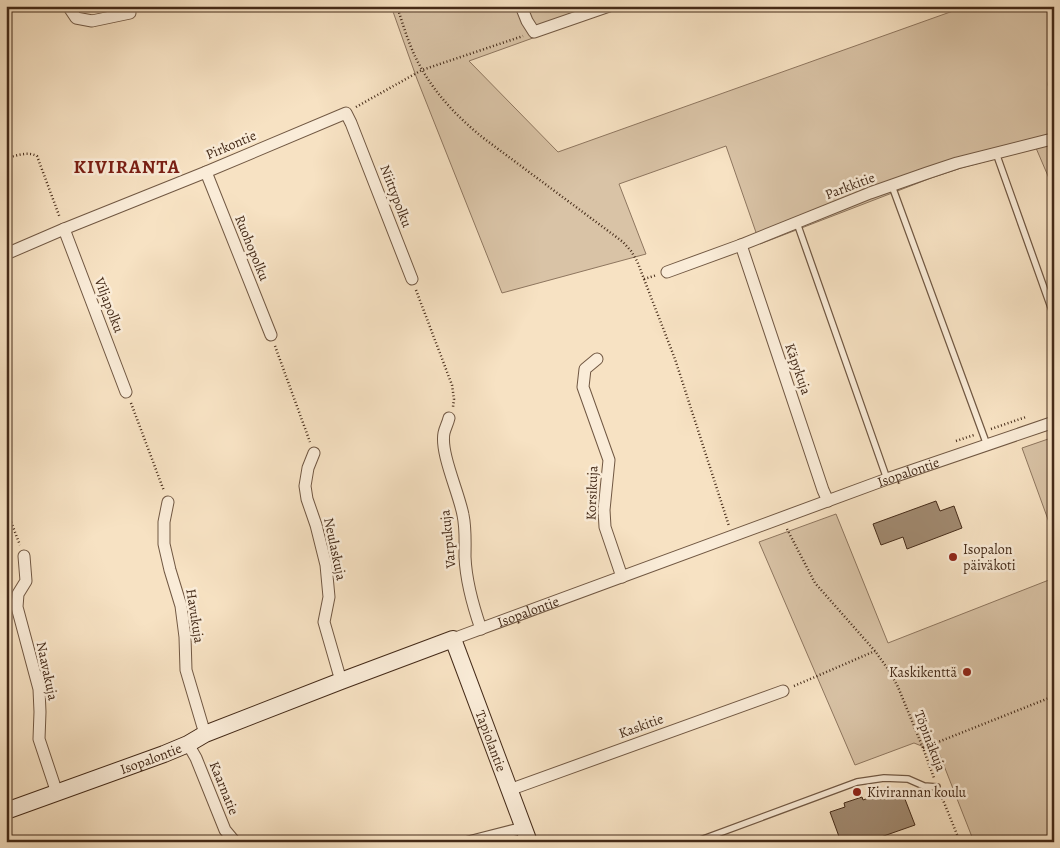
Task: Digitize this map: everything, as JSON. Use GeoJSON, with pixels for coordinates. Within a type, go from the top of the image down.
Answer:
{"type":"FeatureCollection","features":[{"type":"Feature","properties":{"kind":"street"},"geometry":{"type":"LineString","coordinates":[[68,6],[76,18],[92,22],[130,13]]}},
{"type":"Feature","properties":{"kind":"street"},"geometry":{"type":"LineString","coordinates":[[521,6],[534,32],[609,6]]}},
{"type":"Feature","properties":{"kind":"street","name":"Pirkontie"},"geometry":{"type":"LineString","coordinates":[[6,254],[206,172],[348,118]]}},
{"type":"Feature","properties":{"kind":"street","name":"Niittypolku"},"geometry":{"type":"LineString","coordinates":[[348,118],[412,279]]}},
{"type":"Feature","properties":{"kind":"street","name":"Parkkitie"},"geometry":{"type":"LineString","coordinates":[[667,272],[957,163],[1048,140]]}},
{"type":"Feature","properties":{"kind":"street","name":"Ruohopolku"},"geometry":{"type":"LineString","coordinates":[[206,172],[271,335]]}},
{"type":"Feature","properties":{"kind":"street","name":"Viljapolku"},"geometry":{"type":"LineString","coordinates":[[64,229],[126,392]]}},
{"type":"Feature","properties":{"kind":"street","name":"Käpykuja"},"geometry":{"type":"LineString","coordinates":[[740,245],[828,501]]}},
{"type":"Feature","properties":{"kind":"street","name":"Korsikuja"},"geometry":{"type":"LineString","coordinates":[[598,359],[585,369],[583,387],[609,460],[604,510],[605,527],[622,577]]}},
{"type":"Feature","properties":{"kind":"street","name":"Varpukuja"},"geometry":{"type":"LineString","coordinates":[[449,418],[444,433],[444,448],[463,514],[467,578],[476,616],[482,628]]}},
{"type":"Feature","properties":{"kind":"street","name":"Isopalontie"},"geometry":{"type":"LineString","coordinates":[[6,811],[164,754],[188,744],[205,734],[482,628],[887,479],[1054,422]]}},
{"type":"Feature","properties":{"kind":"street","name":"Neulaskuja"},"geometry":{"type":"LineString","coordinates":[[314,452],[308,468],[305,486],[326,566],[329,597],[324,622],[341,681]]}},
{"type":"Feature","properties":{"kind":"street","name":"Havukuja"},"geometry":{"type":"LineString","coordinates":[[168,502],[164,522],[164,544],[180,606],[185,637],[186,670],[205,734]]}},
{"type":"Feature","properties":{"kind":"street","name":"Naavakuja"},"geometry":{"type":"LineString","coordinates":[[24,556],[26,581],[18,594],[17,607],[39,689],[39,739],[57,793]]}},
{"type":"Feature","properties":{"kind":"street","name":"Tapiolantie"},"geometry":{"type":"LineString","coordinates":[[453,639],[526,835]]}},
{"type":"Feature","properties":{"kind":"street","name":"Kaskitie"},"geometry":{"type":"LineString","coordinates":[[509,790],[783,691]]}},
{"type":"Feature","properties":{"kind":"street","name":"Kaarnatie"},"geometry":{"type":"LineString","coordinates":[[188,744],[196,758],[225,830],[235,842]]}},
{"type":"Feature","properties":{"kind":"street"},"geometry":{"type":"LineString","coordinates":[[468,842],[526,835]]}},
{"type":"Feature","properties":{"kind":"lane"},"geometry":{"type":"LineString","coordinates":[[996,152],[1054,316]]}},
{"type":"Feature","properties":{"kind":"lane"},"geometry":{"type":"LineString","coordinates":[[892,186],[986,445]]}},
{"type":"Feature","properties":{"kind":"lane"},"geometry":{"type":"LineString","coordinates":[[797,223],[887,479]]}},
{"type":"Feature","properties":{"kind":"lane"},"geometry":{"type":"LineString","coordinates":[[695,842],[857,782],[884,778],[908,780],[924,786],[937,786]]}},
{"type":"Feature","properties":{"kind":"path"},"geometry":{"type":"LineString","coordinates":[[397,6],[422,70],[443,100],[462,120],[623,242],[631,251],[637,261],[675,359],[732,537]]}},
{"type":"Feature","properties":{"kind":"path"},"geometry":{"type":"LineString","coordinates":[[348,118],[422,70],[534,32]]}},
{"type":"Feature","properties":{"kind":"path"},"geometry":{"type":"LineString","coordinates":[[6,158],[24,154],[37,156],[64,229]]}},
{"type":"Feature","properties":{"kind":"path"},"geometry":{"type":"LineString","coordinates":[[412,279],[452,385],[454,399],[449,418]]}},
{"type":"Feature","properties":{"kind":"path"},"geometry":{"type":"LineString","coordinates":[[271,335],[314,452]]}},
{"type":"Feature","properties":{"kind":"path"},"geometry":{"type":"LineString","coordinates":[[126,392],[168,502]]}},
{"type":"Feature","properties":{"kind":"path"},"geometry":{"type":"LineString","coordinates":[[6,509],[24,556]]}},
{"type":"Feature","properties":{"kind":"path","name":"Töpinäkuja"},"geometry":{"type":"LineString","coordinates":[[783,518],[815,582],[875,651],[890,672],[898,687],[960,842]]}},
{"type":"Feature","properties":{"kind":"path"},"geometry":{"type":"LineString","coordinates":[[783,691],[875,651]]}},
{"type":"Feature","properties":{"kind":"path"},"geometry":{"type":"LineString","coordinates":[[923,748],[1054,696]]}},
{"type":"Feature","properties":{"kind":"shaded area"},"geometry":{"type":"Polygon","coordinates":[[[391,6],[622,6],[469,61],[558,152],[967,6],[1054,6],[1054,37],[1048,85],[1054,97],[1054,190],[1036,148],[931,178],[760,244],[726,146],[619,184],[646,254],[502,293],[417,79],[391,6]]]}},
{"type":"Feature","properties":{"kind":"shaded area"},"geometry":{"type":"Polygon","coordinates":[[[1054,437],[1054,536],[1022,448],[1054,437]]]}},
{"type":"Feature","properties":{"kind":"shaded area"},"geometry":{"type":"Polygon","coordinates":[[[836,514],[888,643],[1054,578],[1054,842],[974,842],[939,753],[914,743],[855,765],[759,542],[836,514]]]}},
{"type":"Feature","properties":{"kind":"building"},"geometry":{"type":"Polygon","coordinates":[[[936,501],[940,511],[954,506],[962,528],[907,549],[903,537],[881,545],[873,524],[936,501]]]}},
{"type":"Feature","properties":{"kind":"building"},"geometry":{"type":"Polygon","coordinates":[[[889,790],[892,798],[903,794],[915,825],[878,838],[879,842],[841,842],[830,812],[845,807],[844,803],[862,797],[863,800],[889,790]]]}},
{"type":"Feature","properties":{"kind":"place","name":"Isopalon päiväkoti"},"geometry":{"type":"Point","coordinates":[953,557]}},
{"type":"Feature","properties":{"kind":"place","name":"Kaskikenttä"},"geometry":{"type":"Point","coordinates":[967,672]}},
{"type":"Feature","properties":{"kind":"place","name":"Kivirannan koulu"},"geometry":{"type":"Point","coordinates":[857,792]}},
{"type":"Feature","properties":{"kind":"district","name":"KIVIRANTA"},"geometry":{"type":"Point","coordinates":[127,167]}}]}
